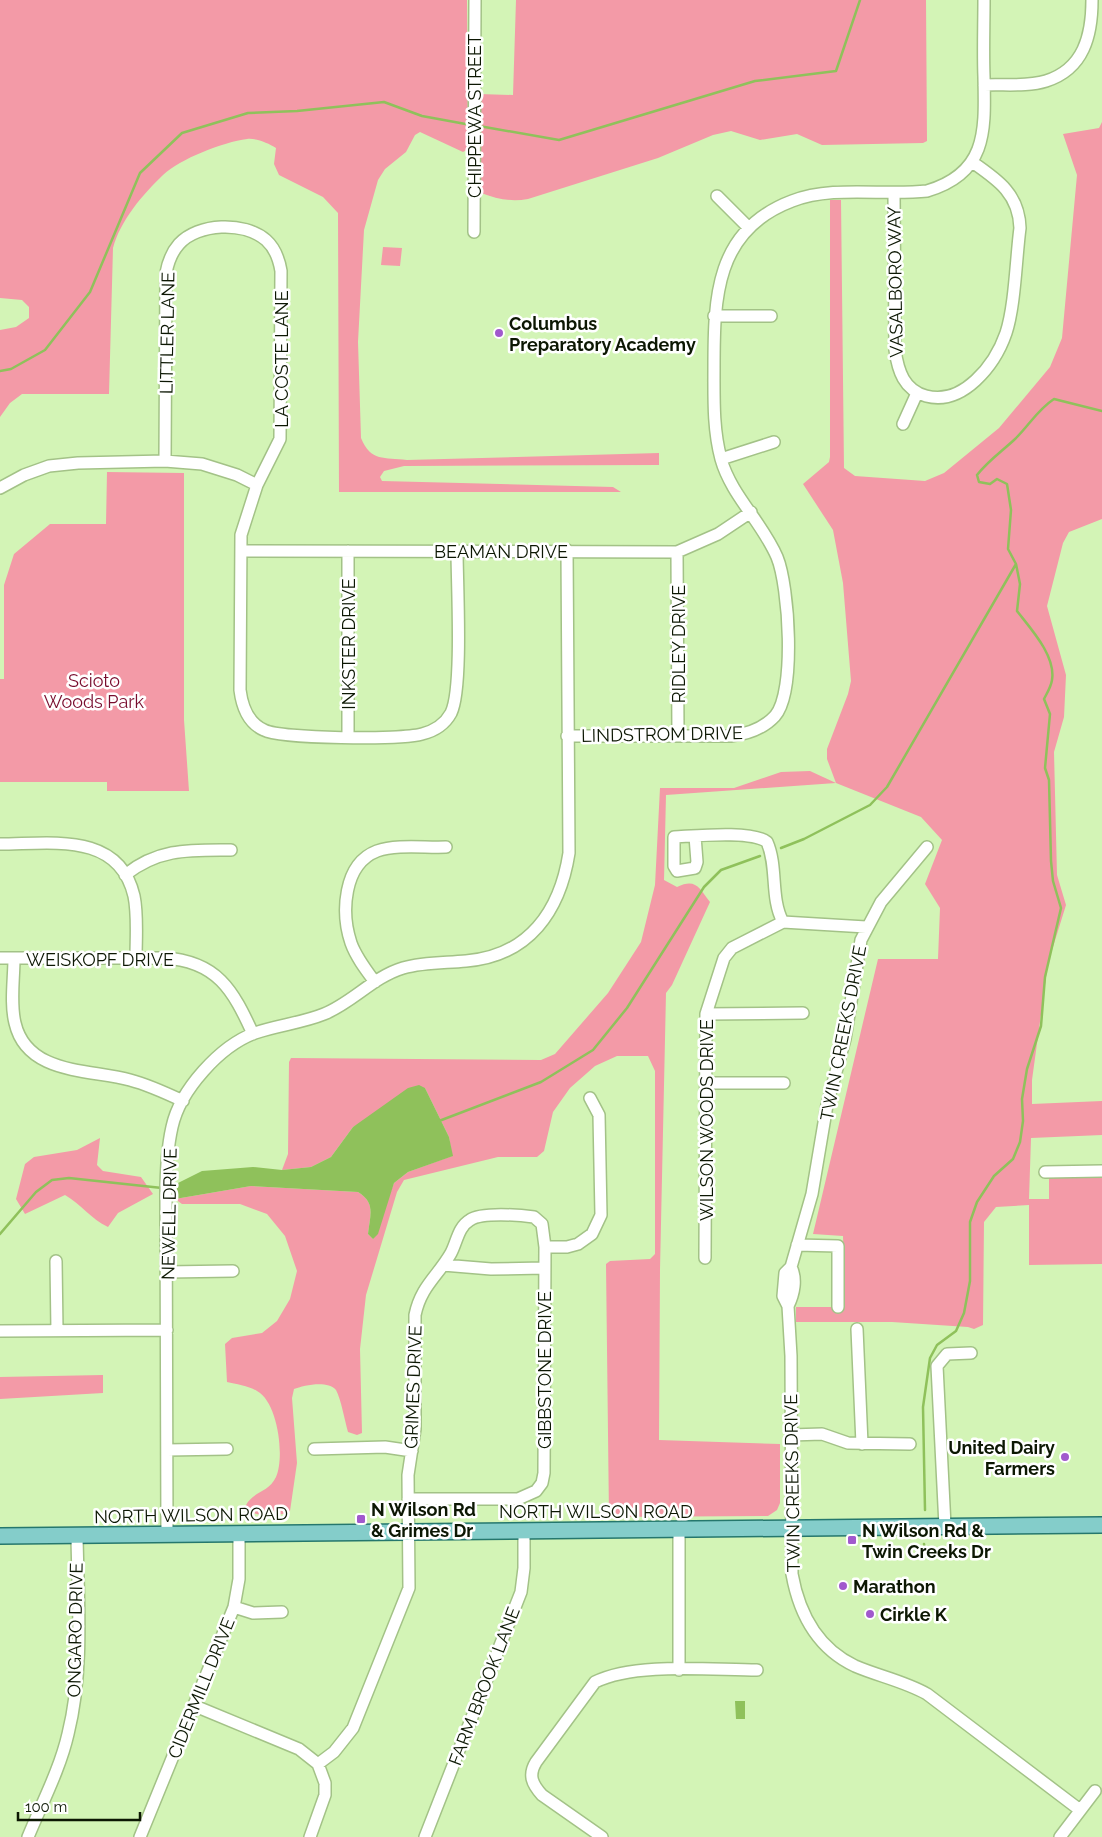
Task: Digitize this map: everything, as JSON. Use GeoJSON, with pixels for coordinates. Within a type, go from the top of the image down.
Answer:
{"type":"FeatureCollection","features":[{"type":"Feature","properties":{"kind":"main road","name":"NORTH WILSON ROAD"},"geometry":{"type":"LineString","coordinates":[[0,1536],[1102,1526]]}},
{"type":"Feature","properties":{"kind":"street","name":"CHIPPEWA STREET"},"geometry":{"type":"LineString","coordinates":[[474,232],[475,0]]}},
{"type":"Feature","properties":{"kind":"street"},"geometry":{"type":"LineString","coordinates":[[717,196],[748,227],[791,201],[815,194],[927,191],[945,186],[972,162],[982,141],[985,118],[984,0]]}},
{"type":"Feature","properties":{"kind":"street"},"geometry":{"type":"LineString","coordinates":[[984,85],[1047,81],[1069,68],[1088,42],[1092,29],[1092,0]]}},
{"type":"Feature","properties":{"kind":"street"},"geometry":{"type":"LineString","coordinates":[[903,424],[917,393],[931,397],[948,397],[962,392],[975,381],[993,357],[1008,325],[1020,215],[1010,192],[997,179],[972,162]]}},
{"type":"Feature","properties":{"kind":"street","name":"VASALBORO WAY"},"geometry":{"type":"LineString","coordinates":[[894,193],[895,350],[900,373],[908,385],[917,393]]}},
{"type":"Feature","properties":{"kind":"street","name":"LINDSTROM DRIVE"},"geometry":{"type":"LineString","coordinates":[[567,736],[731,736],[749,733],[766,724],[775,715],[783,702],[787,675],[787,596],[778,559],[769,539],[726,474],[721,459],[714,416],[714,316],[723,270],[734,247],[748,227]]}},
{"type":"Feature","properties":{"kind":"street","name":"LITTLER LANE"},"geometry":{"type":"LineString","coordinates":[[165,461],[166,273],[168,262],[180,243],[199,231],[241,229],[255,233],[267,240]]}},
{"type":"Feature","properties":{"kind":"street","name":"LA COSTE LANE"},"geometry":{"type":"LineString","coordinates":[[267,240],[275,250],[281,270],[282,415],[280,439],[256,485],[245,520],[241,551],[240,690],[246,712],[258,726],[275,734],[348,736]]}},
{"type":"Feature","properties":{"kind":"street"},"geometry":{"type":"LineString","coordinates":[[714,316],[771,316]]}},
{"type":"Feature","properties":{"kind":"street"},"geometry":{"type":"LineString","coordinates":[[721,459],[774,442]]}},
{"type":"Feature","properties":{"kind":"street"},"geometry":{"type":"LineString","coordinates":[[0,488],[24,475],[49,466],[78,463],[165,461],[202,464],[237,475],[256,485]]}},
{"type":"Feature","properties":{"kind":"street","name":"BEAMAN DRIVE"},"geometry":{"type":"LineString","coordinates":[[241,551],[567,550],[678,552],[718,534],[750,512]]}},
{"type":"Feature","properties":{"kind":"street","name":"NEWELL DRIVE"},"geometry":{"type":"LineString","coordinates":[[167,1535],[166,1181],[172,1125],[183,1101],[196,1080],[212,1062],[231,1046],[253,1034],[326,1014],[375,982],[401,968],[426,963],[482,959],[501,953],[527,938],[542,923],[561,890],[569,853],[567,550]]}},
{"type":"Feature","properties":{"kind":"street","name":"INKSTER DRIVE"},"geometry":{"type":"LineString","coordinates":[[348,551],[348,736]]}},
{"type":"Feature","properties":{"kind":"street"},"geometry":{"type":"LineString","coordinates":[[348,736],[421,735],[434,730],[451,713],[457,690],[457,551]]}},
{"type":"Feature","properties":{"kind":"street","name":"RIDLEY DRIVE"},"geometry":{"type":"LineString","coordinates":[[678,552],[678,736]]}},
{"type":"Feature","properties":{"kind":"street"},"geometry":{"type":"LineString","coordinates":[[695,836],[755,836],[767,842],[774,865],[779,911],[783,922],[866,927]]}},
{"type":"Feature","properties":{"kind":"street"},"geometry":{"type":"LineString","coordinates":[[0,844],[88,846],[112,859],[125,875],[134,897],[136,958]]}},
{"type":"Feature","properties":{"kind":"street"},"geometry":{"type":"LineString","coordinates":[[375,982],[355,953],[348,932],[350,877],[364,859],[379,851],[446,847]]}},
{"type":"Feature","properties":{"kind":"street","name":"TWIN CREEKS DRIVE"},"geometry":{"type":"LineString","coordinates":[[927,847],[898,880],[866,927],[854,977],[853,1002],[845,1039],[827,1105],[812,1194],[791,1267],[794,1274],[793,1296],[788,1306],[792,1574],[795,1592],[807,1622],[817,1637],[844,1660],[927,1694],[1080,1810]]}},
{"type":"Feature","properties":{"kind":"street"},"geometry":{"type":"LineString","coordinates":[[125,875],[144,861],[164,853],[188,850],[232,850]]}},
{"type":"Feature","properties":{"kind":"street","name":"WILSON WOODS DRIVE"},"geometry":{"type":"LineString","coordinates":[[705,1258],[706,1014],[717,974],[724,958],[732,948],[783,922]]}},
{"type":"Feature","properties":{"kind":"street","name":"WEISKOPF DRIVE"},"geometry":{"type":"LineString","coordinates":[[0,958],[175,958],[190,961],[209,970],[232,993],[253,1034]]}},
{"type":"Feature","properties":{"kind":"street"},"geometry":{"type":"LineString","coordinates":[[14,958],[15,1023],[20,1036],[37,1057],[63,1068],[130,1080],[162,1090],[183,1101]]}},
{"type":"Feature","properties":{"kind":"street"},"geometry":{"type":"LineString","coordinates":[[706,1014],[803,1013]]}},
{"type":"Feature","properties":{"kind":"street"},"geometry":{"type":"LineString","coordinates":[[706,1083],[784,1083]]}},
{"type":"Feature","properties":{"kind":"street"},"geometry":{"type":"LineString","coordinates":[[545,1247],[567,1247],[578,1244],[592,1234],[601,1215],[599,1115],[590,1098]]}},
{"type":"Feature","properties":{"kind":"street"},"geometry":{"type":"LineString","coordinates":[[1045,1172],[1102,1171]]}},
{"type":"Feature","properties":{"kind":"street","name":"GRIMES DRIVE"},"geometry":{"type":"LineString","coordinates":[[318,1764],[334,1752],[353,1728],[401,1611],[408,1588],[408,1475],[415,1429],[415,1315],[420,1298],[427,1284],[453,1250],[463,1226],[478,1216],[534,1217],[542,1224],[545,1247]]}},
{"type":"Feature","properties":{"kind":"street"},"geometry":{"type":"LineString","coordinates":[[798,1245],[838,1246],[838,1307]]}},
{"type":"Feature","properties":{"kind":"street","name":"GIBBSTONE DRIVE"},"geometry":{"type":"LineString","coordinates":[[408,1498],[518,1499],[536,1491],[542,1483],[544,1472],[545,1247]]}},
{"type":"Feature","properties":{"kind":"street"},"geometry":{"type":"LineString","coordinates":[[56,1262],[57,1330]]}},
{"type":"Feature","properties":{"kind":"street"},"geometry":{"type":"LineString","coordinates":[[443,1265],[491,1269],[544,1268]]}},
{"type":"Feature","properties":{"kind":"street"},"geometry":{"type":"LineString","coordinates":[[167,1272],[233,1272]]}},
{"type":"Feature","properties":{"kind":"street"},"geometry":{"type":"LineString","coordinates":[[858,1328],[862,1444]]}},
{"type":"Feature","properties":{"kind":"street"},"geometry":{"type":"LineString","coordinates":[[0,1331],[167,1330]]}},
{"type":"Feature","properties":{"kind":"street"},"geometry":{"type":"LineString","coordinates":[[945,1526],[937,1366],[947,1354],[971,1353]]}},
{"type":"Feature","properties":{"kind":"street"},"geometry":{"type":"LineString","coordinates":[[791,1435],[822,1434],[848,1443],[910,1444]]}},
{"type":"Feature","properties":{"kind":"street"},"geometry":{"type":"LineString","coordinates":[[314,1449],[385,1447],[412,1451]]}},
{"type":"Feature","properties":{"kind":"street"},"geometry":{"type":"LineString","coordinates":[[168,1450],[227,1449]]}},
{"type":"Feature","properties":{"kind":"street"},"geometry":{"type":"LineString","coordinates":[[679,1529],[679,1670]]}},
{"type":"Feature","properties":{"kind":"street","name":"FARM BROOK LANE"},"geometry":{"type":"LineString","coordinates":[[425,1837],[521,1592],[524,1568],[524,1531]]}},
{"type":"Feature","properties":{"kind":"street","name":"CIDERMILL DRIVE"},"geometry":{"type":"LineString","coordinates":[[140,1837],[234,1607],[240,1579],[239,1534]]}},
{"type":"Feature","properties":{"kind":"street","name":"ONGARO DRIVE"},"geometry":{"type":"LineString","coordinates":[[28,1837],[60,1758],[73,1710],[78,1664],[77,1536]]}},
{"type":"Feature","properties":{"kind":"street"},"geometry":{"type":"LineString","coordinates":[[234,1607],[253,1613],[282,1612]]}},
{"type":"Feature","properties":{"kind":"street"},"geometry":{"type":"LineString","coordinates":[[602,1837],[542,1795],[534,1787],[531,1776],[536,1762],[595,1682],[609,1675],[637,1671],[757,1670]]}},
{"type":"Feature","properties":{"kind":"street"},"geometry":{"type":"LineString","coordinates":[[195,1706],[299,1748],[318,1764],[325,1783],[325,1795],[310,1837]]}},
{"type":"Feature","properties":{"kind":"street"},"geometry":{"type":"LineString","coordinates":[[1060,1837],[1095,1791]]}},
{"type":"Feature","properties":{"kind":"green space"},"geometry":{"type":"Polygon","coordinates":[[[0,0],[467,0],[468,149],[463,152],[420,132],[415,135],[406,152],[385,169],[378,180],[364,230],[358,342],[361,438],[365,446],[374,455],[392,459],[659,453],[659,465],[404,466],[384,471],[380,477],[382,481],[613,487],[621,492],[339,492],[338,213],[323,197],[279,175],[274,164],[276,148],[255,139],[247,139],[214,147],[180,163],[155,182],[140,199],[121,228],[113,248],[109,394],[22,394],[10,403],[0,417],[0,330],[16,327],[29,318],[29,307],[22,300],[0,298],[0,0]]]}},
{"type":"Feature","properties":{"kind":"green space"},"geometry":{"type":"Polygon","coordinates":[[[516,0],[926,0],[927,141],[923,143],[822,145],[797,134],[760,140],[731,131],[713,135],[658,158],[528,199],[510,200],[481,193],[479,94],[513,95],[516,0]]]}},
{"type":"Feature","properties":{"kind":"green space"},"geometry":{"type":"Polygon","coordinates":[[[1102,122],[1102,519],[1069,532],[1063,543],[1047,606],[1066,675],[1064,717],[1054,752],[1057,875],[1066,905],[1048,963],[1032,1080],[1032,1104],[1102,1101],[1102,1135],[1031,1138],[1029,1199],[1049,1199],[1049,1176],[1102,1175],[1102,1264],[1029,1265],[1029,1205],[996,1207],[984,1222],[983,1325],[974,1329],[892,1322],[796,1322],[796,1307],[845,1307],[843,1236],[813,1234],[878,959],[938,959],[940,908],[925,884],[942,840],[921,817],[836,783],[827,759],[827,749],[851,681],[843,583],[833,530],[803,484],[829,462],[830,457],[830,200],[841,200],[844,468],[855,476],[925,481],[944,473],[999,428],[1050,367],[1062,338],[1077,175],[1063,134],[1099,128],[1102,122]]]}},
{"type":"Feature","properties":{"kind":"green space"},"geometry":{"type":"Polygon","coordinates":[[[383,247],[402,248],[400,266],[381,265],[383,247]]]}},
{"type":"Feature","properties":{"kind":"green space","name":"Scioto Woods Park"},"geometry":{"type":"Polygon","coordinates":[[[107,472],[184,473],[184,720],[189,791],[107,791],[107,782],[0,782],[0,679],[4,679],[4,585],[14,554],[50,524],[106,524],[107,472]]]}},
{"type":"Feature","properties":{"kind":"green space"},"geometry":{"type":"Polygon","coordinates":[[[810,771],[836,783],[666,795],[664,880],[677,887],[683,884],[693,884],[700,889],[710,902],[672,985],[666,993],[660,1269],[659,1440],[780,1444],[780,1503],[777,1510],[768,1516],[609,1517],[606,1264],[610,1261],[650,1259],[655,1254],[655,1071],[648,1056],[617,1056],[595,1066],[570,1088],[553,1112],[544,1151],[537,1157],[498,1157],[404,1180],[397,1192],[366,1295],[360,1349],[362,1433],[357,1435],[348,1432],[340,1399],[336,1390],[332,1387],[316,1384],[294,1389],[292,1398],[297,1463],[290,1511],[280,1515],[267,1515],[244,1509],[251,1498],[269,1486],[276,1477],[280,1457],[278,1431],[275,1418],[264,1397],[250,1388],[227,1382],[225,1344],[232,1338],[262,1333],[277,1321],[290,1299],[297,1271],[285,1236],[267,1214],[240,1204],[182,1204],[175,1199],[251,1186],[358,1192],[364,1196],[370,1205],[368,1234],[373,1239],[394,1183],[408,1172],[452,1156],[449,1137],[425,1088],[353,1127],[331,1157],[311,1167],[282,1170],[288,1154],[289,1062],[291,1058],[541,1060],[555,1054],[608,993],[641,942],[655,885],[660,788],[734,788],[781,772],[810,771]]]}},
{"type":"Feature","properties":{"kind":"green space"},"geometry":{"type":"Polygon","coordinates":[[[100,1138],[97,1165],[103,1171],[141,1177],[153,1194],[118,1213],[108,1227],[96,1220],[65,1195],[25,1214],[16,1199],[25,1164],[34,1157],[77,1150],[100,1138]]]}},
{"type":"Feature","properties":{"kind":"green space"},"geometry":{"type":"Polygon","coordinates":[[[103,1375],[103,1393],[0,1399],[0,1377],[103,1375]]]}},
{"type":"Feature","properties":{"kind":"shaded area"},"geometry":{"type":"Polygon","coordinates":[[[419,1085],[425,1088],[449,1137],[453,1156],[408,1172],[394,1183],[378,1234],[373,1239],[368,1234],[370,1205],[364,1196],[358,1192],[251,1186],[175,1199],[178,1183],[202,1171],[253,1167],[282,1170],[311,1167],[331,1157],[353,1127],[408,1088],[419,1085]]]}},
{"type":"Feature","properties":{"kind":"shaded area"},"geometry":{"type":"Polygon","coordinates":[[[735,1701],[745,1701],[745,1719],[736,1719],[735,1701]]]}},
{"type":"Feature","properties":{"kind":"waterway"},"geometry":{"type":"LineString","coordinates":[[479,126],[559,140],[755,81],[836,71],[860,0]]}},
{"type":"Feature","properties":{"kind":"waterway"},"geometry":{"type":"LineString","coordinates":[[0,371],[11,369],[45,350],[90,292],[140,173],[182,133],[248,113],[297,111],[384,102],[422,116],[471,125]]}},
{"type":"Feature","properties":{"kind":"waterway"},"geometry":{"type":"LineString","coordinates":[[925,1510],[923,1407],[930,1358],[937,1345],[956,1331],[964,1313],[970,1281],[970,1222],[977,1202],[994,1176],[1013,1159],[1020,1142],[1023,1121],[1022,1099],[1027,1069],[1041,1026],[1045,977],[1061,908],[1053,881],[1049,780],[1045,768],[1050,714],[1044,699],[1049,690],[1052,671],[1041,643],[1017,611],[1020,584],[1016,564],[1008,549],[1011,510],[1007,484],[997,479],[990,484],[979,482],[977,475],[1054,399],[1102,411]]}},
{"type":"Feature","properties":{"kind":"waterway"},"geometry":{"type":"LineString","coordinates":[[781,848],[804,839],[870,805],[887,787],[1016,564]]}},
{"type":"Feature","properties":{"kind":"waterway"},"geometry":{"type":"LineString","coordinates":[[439,1121],[541,1082],[593,1050],[627,1008],[704,887],[721,870],[760,856]]}},
{"type":"Feature","properties":{"kind":"waterway"},"geometry":{"type":"LineString","coordinates":[[0,1234],[36,1192],[52,1180],[69,1178],[162,1188]]}},
{"type":"Feature","properties":{"kind":"waterway"},"geometry":{"type":"LineString","coordinates":[[924,1544],[926,1555]]}},
{"type":"Feature","properties":{"kind":"place","name":"Columbus Preparatory Academy"},"geometry":{"type":"Point","coordinates":[499,333]}},
{"type":"Feature","properties":{"kind":"place","name":"United Dairy Farmers"},"geometry":{"type":"Point","coordinates":[1065,1457]}},
{"type":"Feature","properties":{"kind":"place","name":"N Wilson Rd & Grimes Dr"},"geometry":{"type":"Point","coordinates":[361,1519]}},
{"type":"Feature","properties":{"kind":"place","name":"N Wilson Rd & Twin Creeks Dr"},"geometry":{"type":"Point","coordinates":[852,1540]}},
{"type":"Feature","properties":{"kind":"place","name":"Marathon"},"geometry":{"type":"Point","coordinates":[843,1586]}},
{"type":"Feature","properties":{"kind":"place","name":"Cirkle K"},"geometry":{"type":"Point","coordinates":[870,1614]}}]}
